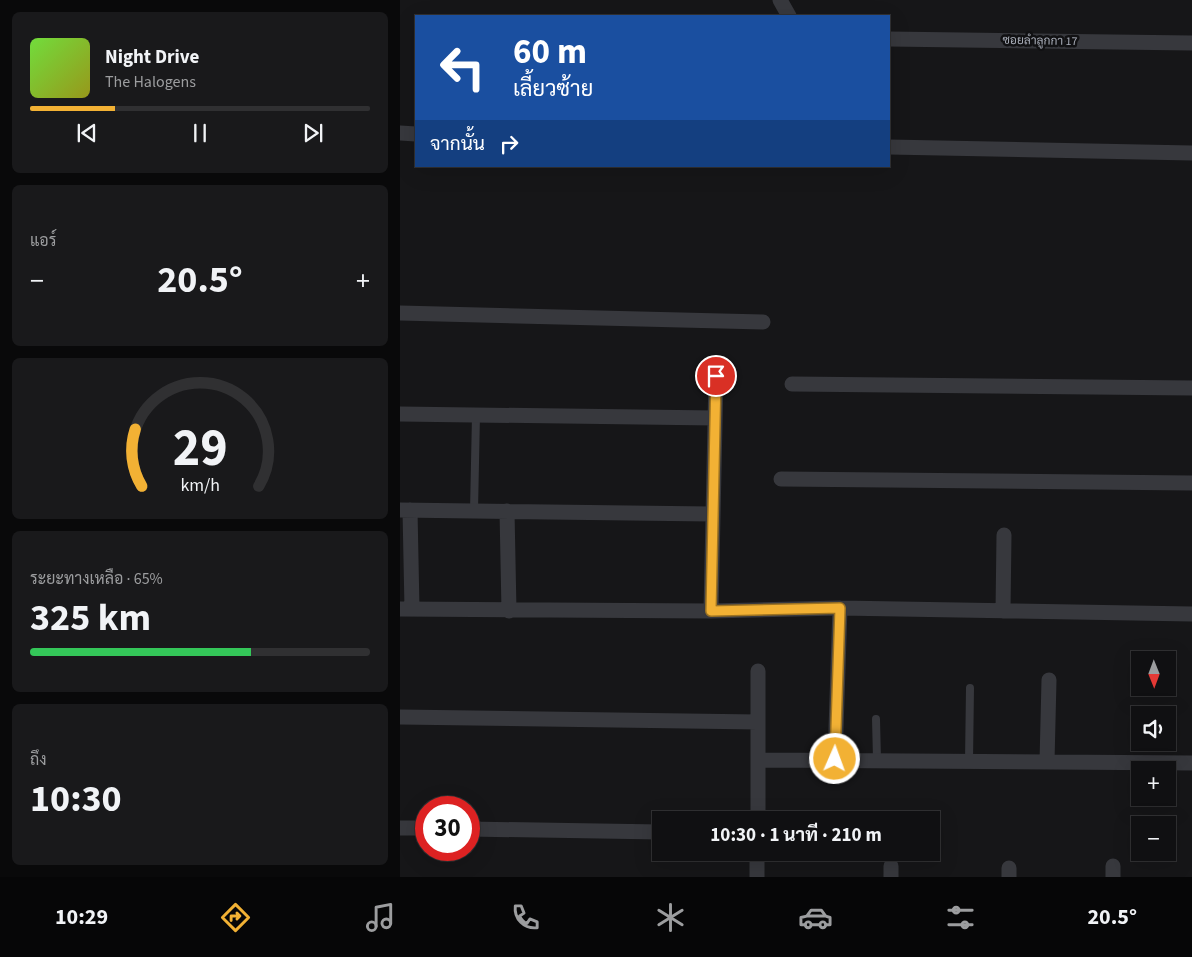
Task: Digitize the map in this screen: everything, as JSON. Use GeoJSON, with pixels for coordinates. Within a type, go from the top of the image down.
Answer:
{"type":"FeatureCollection","features":[{"type":"Feature","properties":{"kind":"street"},"geometry":{"type":"LineString","coordinates":[[780,0],[788,15]]}},
{"type":"Feature","properties":{"kind":"street","name":"ซอยลำลูกกา 17"},"geometry":{"type":"LineString","coordinates":[[890,39],[1192,43]]}},
{"type":"Feature","properties":{"kind":"street"},"geometry":{"type":"LineString","coordinates":[[400,133],[415,134]]}},
{"type":"Feature","properties":{"kind":"street"},"geometry":{"type":"LineString","coordinates":[[890,147],[1192,153]]}},
{"type":"Feature","properties":{"kind":"street"},"geometry":{"type":"LineString","coordinates":[[400,314],[763,322]]}},
{"type":"Feature","properties":{"kind":"street"},"geometry":{"type":"LineString","coordinates":[[711,611],[711,514],[716,376]]}},
{"type":"Feature","properties":{"kind":"street"},"geometry":{"type":"LineString","coordinates":[[792,384],[1192,388]]}},
{"type":"Feature","properties":{"kind":"street"},"geometry":{"type":"LineString","coordinates":[[400,414],[715,418]]}},
{"type":"Feature","properties":{"kind":"street"},"geometry":{"type":"LineString","coordinates":[[781,479],[1192,483]]}},
{"type":"Feature","properties":{"kind":"street"},"geometry":{"type":"LineString","coordinates":[[711,514],[405,510],[406,609],[711,611],[840,608],[1192,614]]}},
{"type":"Feature","properties":{"kind":"street"},"geometry":{"type":"LineString","coordinates":[[507,511],[508,611]]}},
{"type":"Feature","properties":{"kind":"street"},"geometry":{"type":"LineString","coordinates":[[1003,611],[1004,534]]}},
{"type":"Feature","properties":{"kind":"street"},"geometry":{"type":"LineString","coordinates":[[835,759],[840,608]]}},
{"type":"Feature","properties":{"kind":"street"},"geometry":{"type":"LineString","coordinates":[[758,671],[758,811]]}},
{"type":"Feature","properties":{"kind":"street"},"geometry":{"type":"LineString","coordinates":[[1047,762],[1050,680]]}},
{"type":"Feature","properties":{"kind":"street"},"geometry":{"type":"LineString","coordinates":[[400,717],[758,722]]}},
{"type":"Feature","properties":{"kind":"street"},"geometry":{"type":"LineString","coordinates":[[758,760],[877,759],[1192,763]]}},
{"type":"Feature","properties":{"kind":"street"},"geometry":{"type":"LineString","coordinates":[[400,828],[415,828]]}},
{"type":"Feature","properties":{"kind":"street"},"geometry":{"type":"LineString","coordinates":[[480,829],[652,832]]}},
{"type":"Feature","properties":{"kind":"street"},"geometry":{"type":"LineString","coordinates":[[757,861],[757,877]]}},
{"type":"Feature","properties":{"kind":"lane"},"geometry":{"type":"LineString","coordinates":[[474,511],[476,414]]}},
{"type":"Feature","properties":{"kind":"lane"},"geometry":{"type":"LineString","coordinates":[[969,761],[970,688]]}},
{"type":"Feature","properties":{"kind":"lane"},"geometry":{"type":"LineString","coordinates":[[876,719],[877,759]]}},
{"type":"Feature","properties":{"kind":"route"},"geometry":{"type":"LineString","coordinates":[[716,376],[711,514],[711,611],[840,608],[835,759]]}}]}
